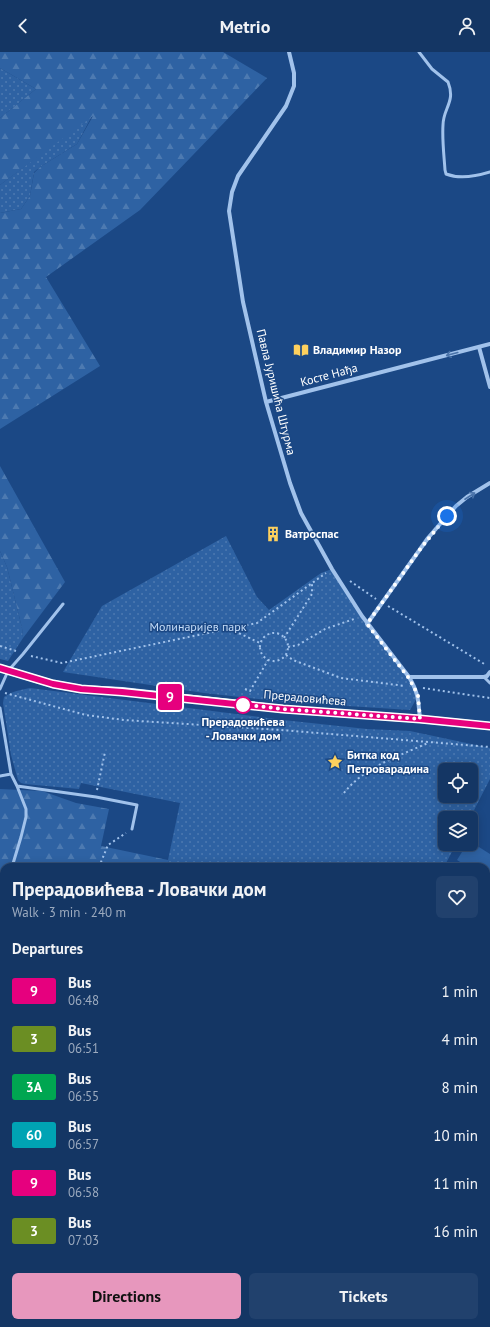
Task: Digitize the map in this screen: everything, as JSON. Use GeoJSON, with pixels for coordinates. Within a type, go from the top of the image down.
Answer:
{"type":"FeatureCollection","features":[{"type":"Feature","properties":{"kind":"main road","name":"Прерадовићева"},"geometry":{"type":"LineString","coordinates":[[4,670],[53,684],[81,689],[283,709],[420,719],[490,726]]}},
{"type":"Feature","properties":{"kind":"street","name":"Павла Јуришића Штурма"},"geometry":{"type":"LineString","coordinates":[[289,52],[294,73],[294,86],[286,106],[238,176],[232,192],[229,211],[243,302],[266,402],[292,489],[301,513],[332,569],[367,624],[414,687],[418,696],[420,719]]}},
{"type":"Feature","properties":{"kind":"street","name":"Косте Нађа"},"geometry":{"type":"LineString","coordinates":[[266,402],[490,344]]}},
{"type":"Feature","properties":{"kind":"street"},"geometry":{"type":"LineString","coordinates":[[479,347],[490,387]]}},
{"type":"Feature","properties":{"kind":"street"},"geometry":{"type":"LineString","coordinates":[[367,624],[428,538],[456,506],[467,497],[490,483]]}},
{"type":"Feature","properties":{"kind":"street"},"geometry":{"type":"LineString","coordinates":[[408,677],[484,677],[490,672]]}},
{"type":"Feature","properties":{"kind":"lane"},"geometry":{"type":"LineString","coordinates":[[419,52],[426,63],[448,82],[450,86],[450,101],[444,116],[443,124],[446,174],[451,176],[467,177],[490,172]]}},
{"type":"Feature","properties":{"kind":"lane"},"geometry":{"type":"LineString","coordinates":[[0,690],[4,670],[23,654],[63,604]]}},
{"type":"Feature","properties":{"kind":"lane"},"geometry":{"type":"LineString","coordinates":[[484,677],[490,683]]}},
{"type":"Feature","properties":{"kind":"lane"},"geometry":{"type":"LineString","coordinates":[[0,708],[11,774],[26,809],[22,837],[13,863]]}},
{"type":"Feature","properties":{"kind":"lane"},"geometry":{"type":"LineString","coordinates":[[0,776],[11,774]]}},
{"type":"Feature","properties":{"kind":"lane"},"geometry":{"type":"LineString","coordinates":[[17,786],[96,797],[137,805],[132,829]]}},
{"type":"Feature","properties":{"kind":"path"},"geometry":{"type":"LineString","coordinates":[[0,646],[23,654],[62,663],[257,623],[332,569],[382,603],[490,668]]}},
{"type":"Feature","properties":{"kind":"path"},"geometry":{"type":"LineString","coordinates":[[284,638],[312,594],[312,583]]}},
{"type":"Feature","properties":{"kind":"path"},"geometry":{"type":"LineString","coordinates":[[288,647],[298,645],[325,629],[362,616]]}},
{"type":"Feature","properties":{"kind":"path"},"geometry":{"type":"LineString","coordinates":[[229,629],[260,643]]}},
{"type":"Feature","properties":{"kind":"path"},"geometry":{"type":"LineString","coordinates":[[272,633],[280,634],[284,638],[288,647],[286,654],[281,659],[275,661],[268,660],[263,656],[260,650],[260,643],[264,637],[272,633]]}},
{"type":"Feature","properties":{"kind":"path"},"geometry":{"type":"LineString","coordinates":[[286,654],[293,660],[341,678],[490,698]]}},
{"type":"Feature","properties":{"kind":"path"},"geometry":{"type":"LineString","coordinates":[[245,689],[250,691],[268,660]]}},
{"type":"Feature","properties":{"kind":"path"},"geometry":{"type":"LineString","coordinates":[[0,690],[86,715],[124,720],[281,730],[490,747]]}},
{"type":"Feature","properties":{"kind":"path"},"geometry":{"type":"LineString","coordinates":[[344,793],[350,785],[365,772],[429,742]]}},
{"type":"Feature","properties":{"kind":"path"},"geometry":{"type":"LineString","coordinates":[[96,797],[105,752]]}},
{"type":"Feature","properties":{"kind":"path"},"geometry":{"type":"LineString","coordinates":[[101,863],[108,845],[132,829]]}},
{"type":"Feature","properties":{"kind":"green space"},"geometry":{"type":"Polygon","coordinates":[[[0,52],[223,52],[267,78],[140,210],[46,277],[100,366],[0,429],[0,213],[21,209],[30,196],[34,173],[40,167],[77,144],[93,116],[0,185],[0,118],[36,89],[0,68],[0,52]]]}},
{"type":"Feature","properties":{"kind":"green space"},"geometry":{"type":"Polygon","coordinates":[[[0,68],[36,89],[0,118],[0,68]]]}},
{"type":"Feature","properties":{"kind":"green space"},"geometry":{"type":"Polygon","coordinates":[[[93,114],[77,144],[34,172],[30,196],[21,209],[0,213],[0,185],[93,114]]]}},
{"type":"Feature","properties":{"kind":"green space"},"geometry":{"type":"Polygon","coordinates":[[[0,466],[65,582],[23,638],[22,628],[7,567],[0,551],[0,466]]]}},
{"type":"Feature","properties":{"kind":"green space","name":"Молинаријев парк"},"geometry":{"type":"Polygon","coordinates":[[[226,536],[257,597],[269,610],[321,573],[332,569],[367,624],[409,677],[418,696],[410,710],[286,702],[204,693],[63,672],[102,606],[226,536]]]}},
{"type":"Feature","properties":{"kind":"green space"},"geometry":{"type":"Polygon","coordinates":[[[0,551],[7,567],[22,628],[23,638],[8,661],[0,659],[0,551]]]}},
{"type":"Feature","properties":{"kind":"green space"},"geometry":{"type":"Polygon","coordinates":[[[30,688],[283,720],[367,729],[410,731],[490,748],[490,779],[478,802],[478,763],[438,763],[438,803],[478,803],[474,811],[438,811],[438,851],[452,851],[446,863],[169,863],[168,860],[180,803],[81,783],[79,789],[25,784],[18,780],[11,755],[3,703],[4,697],[30,688]]]}},
{"type":"Feature","properties":{"kind":"green space"},"geometry":{"type":"Polygon","coordinates":[[[0,789],[42,791],[76,803],[109,809],[101,846],[168,860],[169,863],[106,863],[101,861],[100,863],[0,863],[0,789]]]}},
{"type":"Feature","properties":{"kind":"green space"},"geometry":{"type":"Polygon","coordinates":[[[478,846],[490,854],[490,863],[462,863],[457,860],[463,851],[478,851],[478,846]]]}},
{"type":"Feature","properties":{"kind":"bus line","name":"9"},"geometry":{"type":"LineString","coordinates":[[0,668],[53,684],[81,689],[283,709],[420,719],[490,726]]}},
{"type":"Feature","properties":{"kind":"place","name":"Владимир Назор"},"geometry":{"type":"Point","coordinates":[301,350]}},
{"type":"Feature","properties":{"kind":"place","name":"Ватроспас"},"geometry":{"type":"Point","coordinates":[273,534]}},
{"type":"Feature","properties":{"kind":"place","name":"Прерадовићева - Ловачки дом"},"geometry":{"type":"Point","coordinates":[243,705]}},
{"type":"Feature","properties":{"kind":"place","name":"Битка код Петроварадина"},"geometry":{"type":"Point","coordinates":[335,762]}},
{"type":"Feature","properties":{"kind":"route"},"geometry":{"type":"LineString","coordinates":[[243,705],[239,704],[283,709],[420,719],[418,696],[414,687],[367,624],[428,538],[447,516]]}}]}
